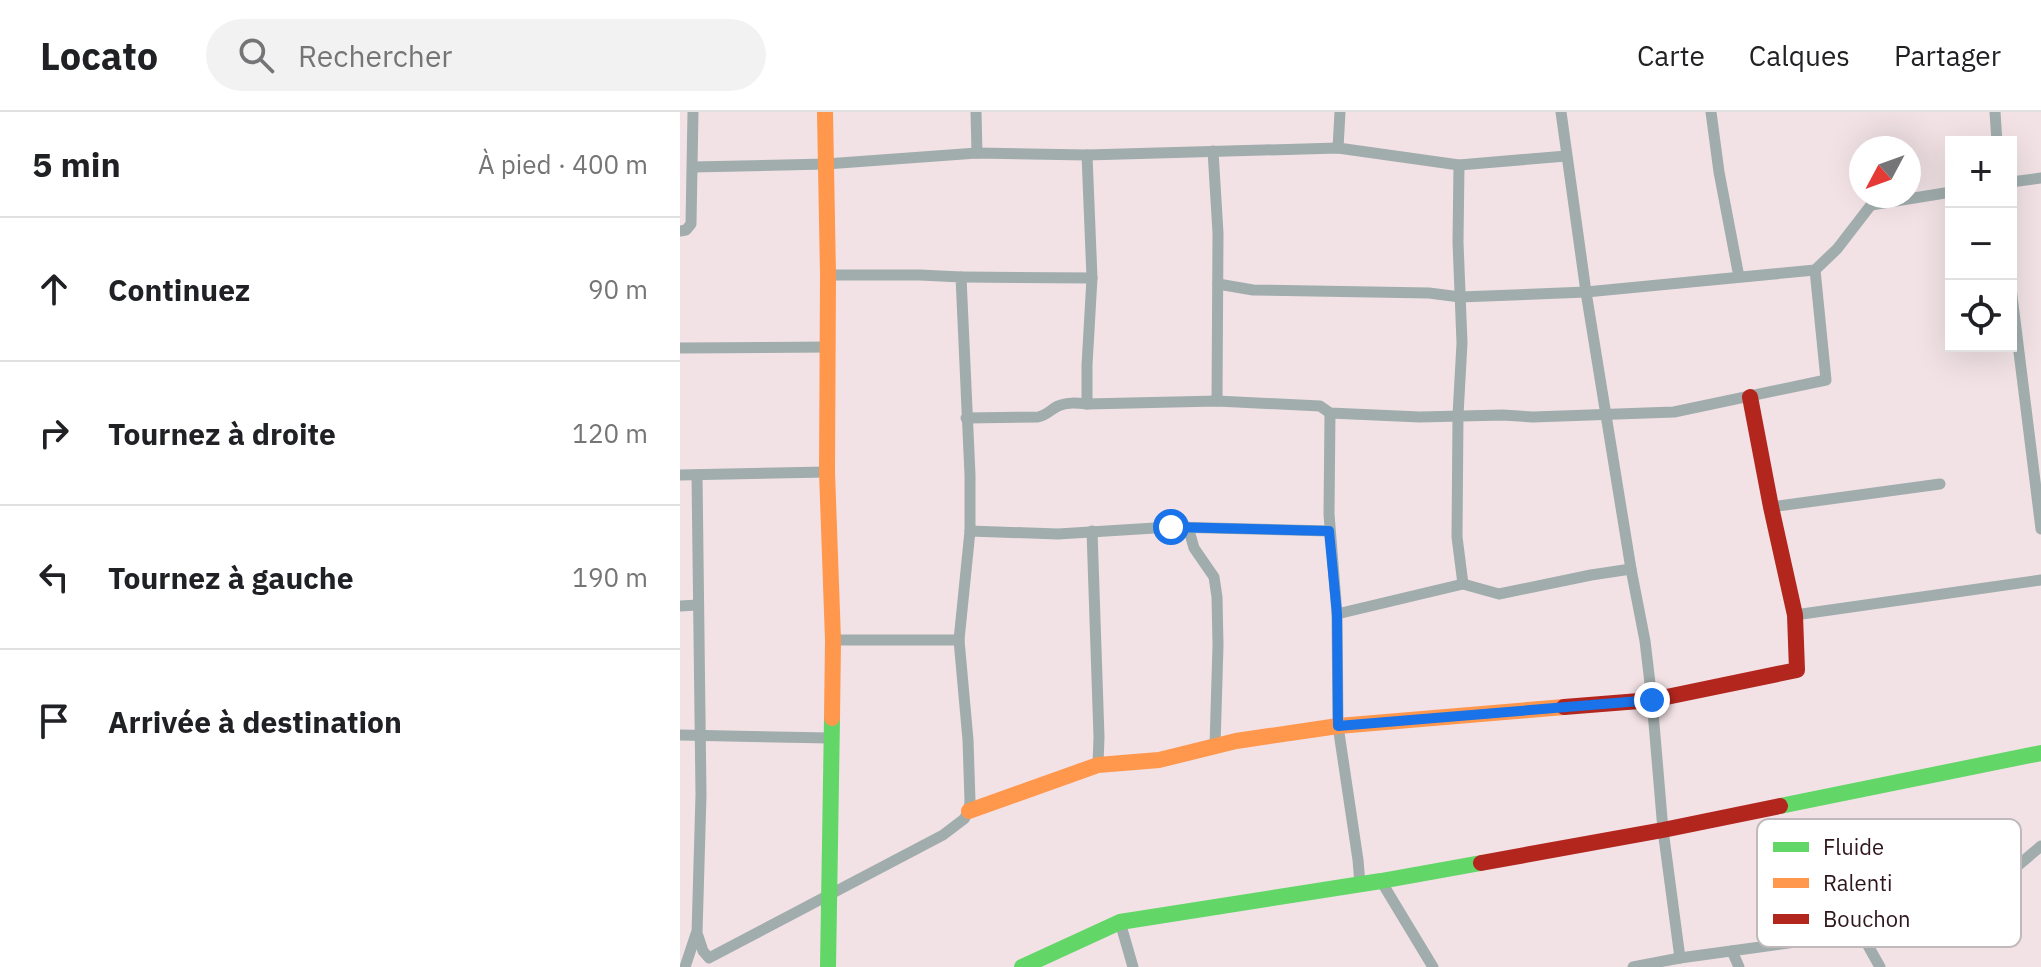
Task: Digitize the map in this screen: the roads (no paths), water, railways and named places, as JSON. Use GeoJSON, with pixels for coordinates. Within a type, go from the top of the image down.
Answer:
{"type":"FeatureCollection","features":[{"type":"Feature","properties":{"kind":"street"},"geometry":{"type":"LineString","coordinates":[[680,231],[691,224],[693,112]]}},
{"type":"Feature","properties":{"kind":"street"},"geometry":{"type":"LineString","coordinates":[[825,112],[829,347],[827,472],[833,640],[828,967]]}},
{"type":"Feature","properties":{"kind":"street"},"geometry":{"type":"LineString","coordinates":[[976,112],[977,153]]}},
{"type":"Feature","properties":{"kind":"street"},"geometry":{"type":"LineString","coordinates":[[1338,148],[1340,112]]}},
{"type":"Feature","properties":{"kind":"street"},"geometry":{"type":"LineString","coordinates":[[1561,112],[1586,292],[1645,641],[1663,830],[1680,958]]}},
{"type":"Feature","properties":{"kind":"street"},"geometry":{"type":"LineString","coordinates":[[1711,112],[1739,277]]}},
{"type":"Feature","properties":{"kind":"street"},"geometry":{"type":"LineString","coordinates":[[1995,112],[1997,136]]}},
{"type":"Feature","properties":{"kind":"street"},"geometry":{"type":"LineString","coordinates":[[693,167],[826,164],[977,153],[1087,155],[1338,148],[1459,165],[1566,156]]}},
{"type":"Feature","properties":{"kind":"street"},"geometry":{"type":"LineString","coordinates":[[1213,151],[1218,233],[1217,401]]}},
{"type":"Feature","properties":{"kind":"street"},"geometry":{"type":"LineString","coordinates":[[1087,155],[1092,278],[1087,404]]}},
{"type":"Feature","properties":{"kind":"street"},"geometry":{"type":"LineString","coordinates":[[1459,165],[1462,366],[1458,415],[1457,537],[1463,584]]}},
{"type":"Feature","properties":{"kind":"street"},"geometry":{"type":"LineString","coordinates":[[2017,181],[2041,178]]}},
{"type":"Feature","properties":{"kind":"street"},"geometry":{"type":"LineString","coordinates":[[1218,284],[1253,290],[1429,293],[1460,297],[1586,292],[1815,270],[1837,249],[1871,205],[1945,193]]}},
{"type":"Feature","properties":{"kind":"street"},"geometry":{"type":"LineString","coordinates":[[966,418],[1038,417],[1062,404],[1217,401],[1320,406],[1330,413],[1420,417],[1674,412],[1826,380],[1815,270]]}},
{"type":"Feature","properties":{"kind":"street"},"geometry":{"type":"LineString","coordinates":[[828,275],[1092,278]]}},
{"type":"Feature","properties":{"kind":"street"},"geometry":{"type":"LineString","coordinates":[[687,967],[828,897],[943,835],[964,819],[969,811],[971,787],[959,640],[970,531],[961,277]]}},
{"type":"Feature","properties":{"kind":"street"},"geometry":{"type":"LineString","coordinates":[[2017,336],[2041,529]]}},
{"type":"Feature","properties":{"kind":"street"},"geometry":{"type":"LineString","coordinates":[[680,348],[829,347]]}},
{"type":"Feature","properties":{"kind":"street"},"geometry":{"type":"LineString","coordinates":[[969,811],[1098,765],[1159,760],[1236,741],[1338,726],[1652,700],[1797,670],[1795,615],[1750,397]]}},
{"type":"Feature","properties":{"kind":"street"},"geometry":{"type":"LineString","coordinates":[[1330,413],[1329,531],[1337,614],[1338,726],[1360,884]]}},
{"type":"Feature","properties":{"kind":"street"},"geometry":{"type":"LineString","coordinates":[[680,475],[827,472]]}},
{"type":"Feature","properties":{"kind":"street"},"geometry":{"type":"LineString","coordinates":[[687,967],[697,933],[701,795],[697,475]]}},
{"type":"Feature","properties":{"kind":"street"},"geometry":{"type":"LineString","coordinates":[[1771,507],[1940,484]]}},
{"type":"Feature","properties":{"kind":"street"},"geometry":{"type":"LineString","coordinates":[[970,531],[1058,534],[1188,527],[1329,531]]}},
{"type":"Feature","properties":{"kind":"street"},"geometry":{"type":"LineString","coordinates":[[1188,527],[1194,548],[1214,577],[1217,597],[1215,746]]}},
{"type":"Feature","properties":{"kind":"street"},"geometry":{"type":"LineString","coordinates":[[1092,531],[1098,765]]}},
{"type":"Feature","properties":{"kind":"street"},"geometry":{"type":"LineString","coordinates":[[1337,614],[1463,584],[1499,594],[1631,569]]}},
{"type":"Feature","properties":{"kind":"street"},"geometry":{"type":"LineString","coordinates":[[1795,615],[2041,580]]}},
{"type":"Feature","properties":{"kind":"street"},"geometry":{"type":"LineString","coordinates":[[680,606],[698,605]]}},
{"type":"Feature","properties":{"kind":"street"},"geometry":{"type":"LineString","coordinates":[[833,640],[959,640]]}},
{"type":"Feature","properties":{"kind":"street"},"geometry":{"type":"LineString","coordinates":[[680,735],[830,738]]}},
{"type":"Feature","properties":{"kind":"street"},"geometry":{"type":"LineString","coordinates":[[1022,967],[1120,922],[1381,881],[2038,758]]}},
{"type":"Feature","properties":{"kind":"street"},"geometry":{"type":"LineString","coordinates":[[2021,863],[2041,846]]}},
{"type":"Feature","properties":{"kind":"street"},"geometry":{"type":"LineString","coordinates":[[1381,881],[1433,967]]}},
{"type":"Feature","properties":{"kind":"street"},"geometry":{"type":"LineString","coordinates":[[1120,922],[1133,967]]}},
{"type":"Feature","properties":{"kind":"street"},"geometry":{"type":"LineString","coordinates":[[697,933],[709,958]]}},
{"type":"Feature","properties":{"kind":"street"},"geometry":{"type":"LineString","coordinates":[[1633,967],[1761,947]]}},
{"type":"Feature","properties":{"kind":"street"},"geometry":{"type":"LineString","coordinates":[[1869,947],[1880,967]]}},
{"type":"Feature","properties":{"kind":"street"},"geometry":{"type":"LineString","coordinates":[[1732,951],[1739,967]]}}]}
